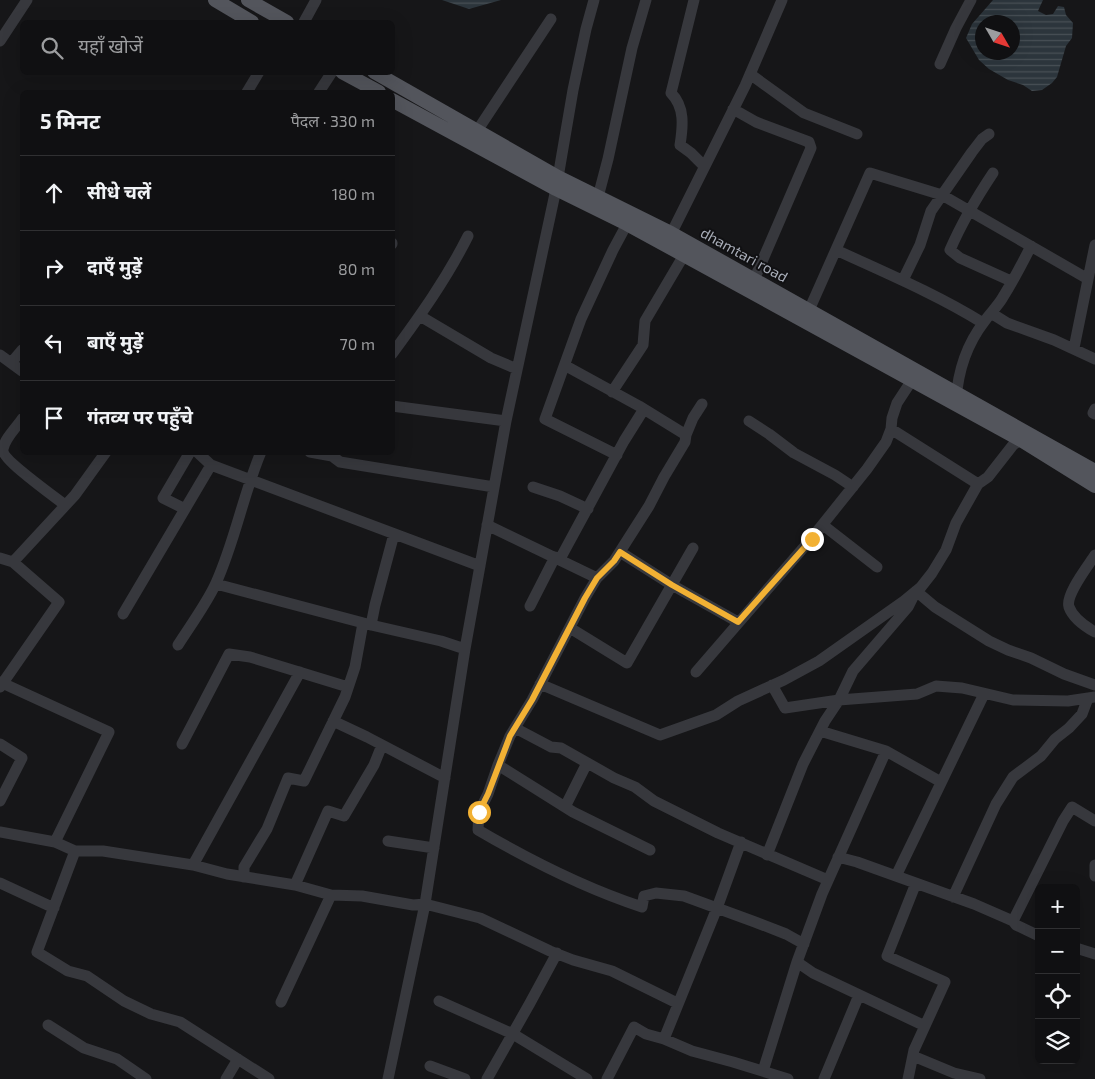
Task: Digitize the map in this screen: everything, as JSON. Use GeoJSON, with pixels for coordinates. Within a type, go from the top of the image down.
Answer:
{"type":"FeatureCollection","features":[{"type":"Feature","properties":{"kind":"main road"},"geometry":{"type":"LineString","coordinates":[[215,0],[249,20]]}},
{"type":"Feature","properties":{"kind":"main road"},"geometry":{"type":"LineString","coordinates":[[248,0],[283,20]]}},
{"type":"Feature","properties":{"kind":"main road"},"geometry":{"type":"LineString","coordinates":[[347,75],[374,90]]}},
{"type":"Feature","properties":{"kind":"main road","name":"dhamtari road"},"geometry":{"type":"LineString","coordinates":[[379,75],[477,131],[557,183],[598,197],[752,285]]}},
{"type":"Feature","properties":{"kind":"main road"},"geometry":{"type":"LineString","coordinates":[[395,102],[557,183],[627,224],[669,239],[684,255],[752,285],[915,376],[1095,471]]}},
{"type":"Feature","properties":{"kind":"main road"},"geometry":{"type":"LineString","coordinates":[[956,398],[1095,486]]}},
{"type":"Feature","properties":{"kind":"street"},"geometry":{"type":"LineString","coordinates":[[0,41],[27,0]]}},
{"type":"Feature","properties":{"kind":"street"},"geometry":{"type":"LineString","coordinates":[[305,20],[316,0]]}},
{"type":"Feature","properties":{"kind":"street"},"geometry":{"type":"LineString","coordinates":[[388,1079],[425,904],[465,648],[506,421],[557,183],[579,64],[594,0]]}},
{"type":"Feature","properties":{"kind":"street"},"geometry":{"type":"LineString","coordinates":[[598,197],[608,160],[632,48],[646,0]]}},
{"type":"Feature","properties":{"kind":"street"},"geometry":{"type":"LineString","coordinates":[[694,0],[671,93],[678,100],[683,122],[680,145],[704,166]]}},
{"type":"Feature","properties":{"kind":"street"},"geometry":{"type":"LineString","coordinates":[[669,239],[750,74],[782,0]]}},
{"type":"Feature","properties":{"kind":"street"},"geometry":{"type":"LineString","coordinates":[[940,64],[971,0]]}},
{"type":"Feature","properties":{"kind":"street"},"geometry":{"type":"LineString","coordinates":[[477,131],[551,19]]}},
{"type":"Feature","properties":{"kind":"street"},"geometry":{"type":"LineString","coordinates":[[750,74],[804,113],[857,134]]}},
{"type":"Feature","properties":{"kind":"street"},"geometry":{"type":"LineString","coordinates":[[248,90],[257,75]]}},
{"type":"Feature","properties":{"kind":"street"},"geometry":{"type":"LineString","coordinates":[[319,90],[330,75]]}},
{"type":"Feature","properties":{"kind":"street"},"geometry":{"type":"LineString","coordinates":[[733,109],[756,122],[809,142],[810,148],[752,285]]}},
{"type":"Feature","properties":{"kind":"street"},"geometry":{"type":"LineString","coordinates":[[903,280],[920,245],[931,211],[982,139],[989,134]]}},
{"type":"Feature","properties":{"kind":"street"},"geometry":{"type":"LineString","coordinates":[[806,316],[870,173],[942,195],[1088,279]]}},
{"type":"Feature","properties":{"kind":"street"},"geometry":{"type":"LineString","coordinates":[[994,173],[958,232],[950,250],[960,258],[1011,281]]}},
{"type":"Feature","properties":{"kind":"street"},"geometry":{"type":"LineString","coordinates":[[617,455],[545,419],[582,319],[613,250],[627,224]]}},
{"type":"Feature","properties":{"kind":"street"},"geometry":{"type":"LineString","coordinates":[[395,350],[420,316],[456,260],[468,236]]}},
{"type":"Feature","properties":{"kind":"street"},"geometry":{"type":"LineString","coordinates":[[1074,348],[1095,245]]}},
{"type":"Feature","properties":{"kind":"street"},"geometry":{"type":"LineString","coordinates":[[956,398],[957,382],[963,362],[983,323],[1003,297],[1031,246]]}},
{"type":"Feature","properties":{"kind":"street"},"geometry":{"type":"LineString","coordinates":[[836,250],[903,280],[961,309],[983,323]]}},
{"type":"Feature","properties":{"kind":"street"},"geometry":{"type":"LineString","coordinates":[[612,392],[643,345],[645,321],[684,255]]}},
{"type":"Feature","properties":{"kind":"street"},"geometry":{"type":"LineString","coordinates":[[991,313],[1007,323],[1074,348],[1095,359]]}},
{"type":"Feature","properties":{"kind":"street"},"geometry":{"type":"LineString","coordinates":[[420,316],[491,358],[517,368]]}},
{"type":"Feature","properties":{"kind":"street"},"geometry":{"type":"LineString","coordinates":[[11,363],[20,352]]}},
{"type":"Feature","properties":{"kind":"street"},"geometry":{"type":"LineString","coordinates":[[0,355],[20,370]]}},
{"type":"Feature","properties":{"kind":"street"},"geometry":{"type":"LineString","coordinates":[[566,366],[644,409],[686,435]]}},
{"type":"Feature","properties":{"kind":"street"},"geometry":{"type":"LineString","coordinates":[[696,672],[853,487],[886,442],[897,403],[915,376]]}},
{"type":"Feature","properties":{"kind":"street"},"geometry":{"type":"LineString","coordinates":[[702,404],[686,435],[685,442],[649,506],[614,561],[597,578],[515,728],[479,812],[478,830],[529,860],[610,897],[642,907],[644,896],[656,893],[684,896],[778,931],[804,944]]}},
{"type":"Feature","properties":{"kind":"street"},"geometry":{"type":"LineString","coordinates":[[395,406],[506,421]]}},
{"type":"Feature","properties":{"kind":"street"},"geometry":{"type":"LineString","coordinates":[[530,606],[588,509],[644,409]]}},
{"type":"Feature","properties":{"kind":"street"},"geometry":{"type":"LineString","coordinates":[[1095,409],[1093,413],[1095,414]]}},
{"type":"Feature","properties":{"kind":"street"},"geometry":{"type":"LineString","coordinates":[[749,421],[794,453],[853,487]]}},
{"type":"Feature","properties":{"kind":"street"},"geometry":{"type":"LineString","coordinates":[[20,423],[3,449],[4,454],[12,463],[65,505]]}},
{"type":"Feature","properties":{"kind":"street"},"geometry":{"type":"LineString","coordinates":[[891,429],[978,484]]}},
{"type":"Feature","properties":{"kind":"street"},"geometry":{"type":"LineString","coordinates":[[540,684],[660,734],[716,715],[738,701],[819,661],[916,591],[932,573],[946,550],[956,523],[978,484],[988,477],[1013,445],[1021,440]]}},
{"type":"Feature","properties":{"kind":"street"},"geometry":{"type":"LineString","coordinates":[[13,562],[75,495],[104,455]]}},
{"type":"Feature","properties":{"kind":"street"},"geometry":{"type":"LineString","coordinates":[[185,509],[164,498],[188,455]]}},
{"type":"Feature","properties":{"kind":"street"},"geometry":{"type":"LineString","coordinates":[[199,455],[211,465],[480,566]]}},
{"type":"Feature","properties":{"kind":"street"},"geometry":{"type":"LineString","coordinates":[[178,645],[216,584],[245,502],[249,480],[260,455]]}},
{"type":"Feature","properties":{"kind":"street"},"geometry":{"type":"LineString","coordinates":[[333,455],[340,462],[494,487]]}},
{"type":"Feature","properties":{"kind":"street"},"geometry":{"type":"LineString","coordinates":[[123,614],[211,465]]}},
{"type":"Feature","properties":{"kind":"street"},"geometry":{"type":"LineString","coordinates":[[533,487],[560,496],[588,509]]}},
{"type":"Feature","properties":{"kind":"street"},"geometry":{"type":"LineString","coordinates":[[487,525],[597,578]]}},
{"type":"Feature","properties":{"kind":"street"},"geometry":{"type":"LineString","coordinates":[[822,525],[877,568]]}},
{"type":"Feature","properties":{"kind":"street"},"geometry":{"type":"LineString","coordinates":[[244,876],[244,867],[267,830],[288,778],[304,782],[348,687],[367,624],[375,605],[394,534]]}},
{"type":"Feature","properties":{"kind":"street"},"geometry":{"type":"LineString","coordinates":[[570,628],[627,663],[693,548]]}},
{"type":"Feature","properties":{"kind":"street"},"geometry":{"type":"LineString","coordinates":[[620,552],[672,585],[738,622]]}},
{"type":"Feature","properties":{"kind":"street"},"geometry":{"type":"LineString","coordinates":[[1095,555],[1069,597],[1069,607],[1076,618],[1095,632]]}},
{"type":"Feature","properties":{"kind":"street"},"geometry":{"type":"LineString","coordinates":[[0,558],[13,562],[59,602],[1,684],[109,732],[55,842]]}},
{"type":"Feature","properties":{"kind":"street"},"geometry":{"type":"LineString","coordinates":[[216,584],[465,648]]}},
{"type":"Feature","properties":{"kind":"street"},"geometry":{"type":"LineString","coordinates":[[916,591],[935,607],[989,641],[1064,674],[1095,685]]}},
{"type":"Feature","properties":{"kind":"street"},"geometry":{"type":"LineString","coordinates":[[767,854],[803,764],[839,700],[853,670],[908,607],[916,591]]}},
{"type":"Feature","properties":{"kind":"street"},"geometry":{"type":"LineString","coordinates":[[182,744],[229,654],[250,658],[348,687]]}},
{"type":"Feature","properties":{"kind":"street"},"geometry":{"type":"LineString","coordinates":[[193,865],[300,672]]}},
{"type":"Feature","properties":{"kind":"street"},"geometry":{"type":"LineString","coordinates":[[772,685],[785,708],[839,700],[917,694],[936,686],[962,688],[1014,700],[1068,701],[1091,698]]}},
{"type":"Feature","properties":{"kind":"street"},"geometry":{"type":"LineString","coordinates":[[896,876],[984,694]]}},
{"type":"Feature","properties":{"kind":"street"},"geometry":{"type":"LineString","coordinates":[[953,897],[996,804],[1013,777],[1041,756],[1055,739],[1069,728],[1082,714],[1091,698]]}},
{"type":"Feature","properties":{"kind":"street"},"geometry":{"type":"LineString","coordinates":[[333,721],[445,778]]}},
{"type":"Feature","properties":{"kind":"street"},"geometry":{"type":"LineString","coordinates":[[515,728],[551,747],[561,748],[635,787],[654,801],[718,833],[828,880]]}},
{"type":"Feature","properties":{"kind":"street"},"geometry":{"type":"LineString","coordinates":[[820,732],[886,751],[941,782]]}},
{"type":"Feature","properties":{"kind":"street"},"geometry":{"type":"LineString","coordinates":[[0,744],[22,758],[0,801]]}},
{"type":"Feature","properties":{"kind":"street"},"geometry":{"type":"LineString","coordinates":[[295,885],[328,810],[344,816],[374,765],[382,745]]}},
{"type":"Feature","properties":{"kind":"street"},"geometry":{"type":"LineString","coordinates":[[763,1071],[797,962],[828,880],[886,751]]}},
{"type":"Feature","properties":{"kind":"street"},"geometry":{"type":"LineString","coordinates":[[565,807],[587,763]]}},
{"type":"Feature","properties":{"kind":"street"},"geometry":{"type":"LineString","coordinates":[[498,765],[565,807],[650,850]]}},
{"type":"Feature","properties":{"kind":"street"},"geometry":{"type":"LineString","coordinates":[[1013,921],[1072,807],[1095,821]]}},
{"type":"Feature","properties":{"kind":"street"},"geometry":{"type":"LineString","coordinates":[[0,832],[55,842],[75,851],[103,851],[193,865],[295,885],[332,895],[362,896],[413,905],[425,904],[480,918],[557,953],[612,971],[677,1003]]}},
{"type":"Feature","properties":{"kind":"street"},"geometry":{"type":"LineString","coordinates":[[388,841],[434,848]]}},
{"type":"Feature","properties":{"kind":"street"},"geometry":{"type":"LineString","coordinates":[[664,1039],[717,908],[730,870],[739,852],[741,842]]}},
{"type":"Feature","properties":{"kind":"street"},"geometry":{"type":"LineString","coordinates":[[75,851],[37,952],[68,971],[86,976],[124,1001],[151,1014],[180,1022],[270,1079]]}},
{"type":"Feature","properties":{"kind":"street"},"geometry":{"type":"LineString","coordinates":[[838,857],[953,897],[1013,921],[1016,925],[1035,934]]}},
{"type":"Feature","properties":{"kind":"street"},"geometry":{"type":"LineString","coordinates":[[1095,865],[1095,876]]}},
{"type":"Feature","properties":{"kind":"street"},"geometry":{"type":"LineString","coordinates":[[908,1079],[913,1056],[945,982],[887,956],[916,883]]}},
{"type":"Feature","properties":{"kind":"street"},"geometry":{"type":"LineString","coordinates":[[0,884],[54,908]]}},
{"type":"Feature","properties":{"kind":"street"},"geometry":{"type":"LineString","coordinates":[[281,1002],[332,895]]}},
{"type":"Feature","properties":{"kind":"street"},"geometry":{"type":"LineString","coordinates":[[1080,949],[1095,954]]}},
{"type":"Feature","properties":{"kind":"street"},"geometry":{"type":"LineString","coordinates":[[486,1079],[557,953]]}},
{"type":"Feature","properties":{"kind":"street"},"geometry":{"type":"LineString","coordinates":[[797,962],[813,973],[925,1026]]}},
{"type":"Feature","properties":{"kind":"street"},"geometry":{"type":"LineString","coordinates":[[824,1079],[859,995]]}},
{"type":"Feature","properties":{"kind":"street"},"geometry":{"type":"LineString","coordinates":[[439,1001],[512,1034],[587,1079]]}},
{"type":"Feature","properties":{"kind":"street"},"geometry":{"type":"LineString","coordinates":[[48,1025],[84,1048],[117,1059],[146,1079]]}},
{"type":"Feature","properties":{"kind":"street"},"geometry":{"type":"LineString","coordinates":[[607,1079],[634,1026],[646,1034],[664,1039],[692,1051],[788,1079]]}},
{"type":"Feature","properties":{"kind":"street"},"geometry":{"type":"LineString","coordinates":[[913,1056],[954,1073],[980,1079]]}},
{"type":"Feature","properties":{"kind":"street"},"geometry":{"type":"LineString","coordinates":[[226,1079],[238,1059]]}},
{"type":"Feature","properties":{"kind":"street"},"geometry":{"type":"LineString","coordinates":[[430,1066],[465,1079]]}},
{"type":"Feature","properties":{"kind":"shaded area"},"geometry":{"type":"Polygon","coordinates":[[[442,0],[501,0],[469,9],[442,0]]]}},
{"type":"Feature","properties":{"kind":"shaded area"},"geometry":{"type":"Polygon","coordinates":[[[993,0],[1043,0],[1038,11],[1046,15],[1053,14],[1058,6],[1064,7],[1066,15],[1073,23],[1072,38],[1066,46],[1057,77],[1052,83],[1042,90],[1032,91],[989,69],[979,60],[1020,60],[1020,15],[980,15],[993,0]]]}},
{"type":"Feature","properties":{"kind":"shaded area"},"geometry":{"type":"Polygon","coordinates":[[[975,21],[975,53],[966,38],[972,24],[975,21]]]}},
{"type":"Feature","properties":{"kind":"route"},"geometry":{"type":"LineString","coordinates":[[479,812],[488,794],[510,736],[532,700],[585,598],[597,578],[620,552],[672,585],[738,622],[812,539]]}}]}
